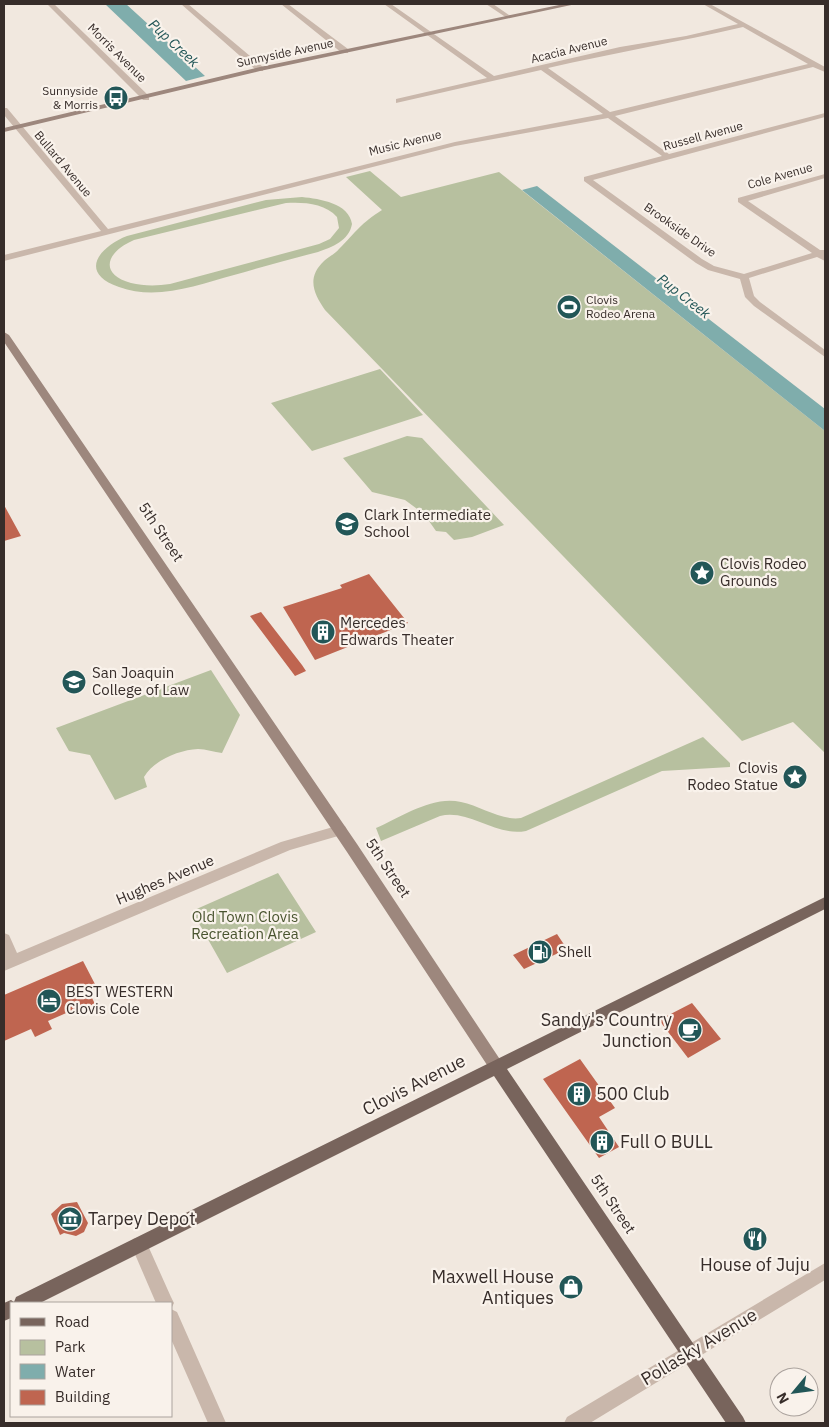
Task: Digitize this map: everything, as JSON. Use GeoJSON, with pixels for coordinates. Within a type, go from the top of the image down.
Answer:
{"type":"FeatureCollection","features":[{"type":"Feature","properties":{"kind":"main road","name":"Sunnyside Avenue"},"geometry":{"type":"LineString","coordinates":[[4,130],[345,51],[573,4]]}},
{"type":"Feature","properties":{"kind":"main road","name":"5th Street"},"geometry":{"type":"LineString","coordinates":[[4,335],[340,830],[496,1066],[737,1423]]}},
{"type":"Feature","properties":{"kind":"main road","name":"Clovis Avenue"},"geometry":{"type":"LineString","coordinates":[[24,1302],[825,903]]}},
{"type":"Feature","properties":{"kind":"street","name":"Morris Avenue"},"geometry":{"type":"LineString","coordinates":[[50,4],[146,98]]}},
{"type":"Feature","properties":{"kind":"street"},"geometry":{"type":"LineString","coordinates":[[184,4],[260,70]]}},
{"type":"Feature","properties":{"kind":"street"},"geometry":{"type":"LineString","coordinates":[[284,4],[345,51]]}},
{"type":"Feature","properties":{"kind":"street"},"geometry":{"type":"LineString","coordinates":[[387,4],[493,79]]}},
{"type":"Feature","properties":{"kind":"street"},"geometry":{"type":"LineString","coordinates":[[489,4],[509,17]]}},
{"type":"Feature","properties":{"kind":"street"},"geometry":{"type":"LineString","coordinates":[[706,4],[825,70]]}},
{"type":"Feature","properties":{"kind":"street","name":"Acacia Avenue"},"geometry":{"type":"LineString","coordinates":[[399,101],[620,49],[686,38],[744,25]]}},
{"type":"Feature","properties":{"kind":"street","name":"Music Avenue"},"geometry":{"type":"LineString","coordinates":[[4,258],[455,144],[609,115],[815,64]]}},
{"type":"Feature","properties":{"kind":"street"},"geometry":{"type":"LineString","coordinates":[[543,68],[668,157]]}},
{"type":"Feature","properties":{"kind":"street","name":"Bullard Avenue"},"geometry":{"type":"LineString","coordinates":[[4,110],[106,232]]}},
{"type":"Feature","properties":{"kind":"street","name":"Russell Avenue"},"geometry":{"type":"LineString","coordinates":[[587,179],[825,115]]}},
{"type":"Feature","properties":{"kind":"street","name":"Cole Avenue"},"geometry":{"type":"LineString","coordinates":[[823,254],[741,200],[825,176]]}},
{"type":"Feature","properties":{"kind":"street","name":"Brookside Drive"},"geometry":{"type":"LineString","coordinates":[[587,179],[698,261],[711,268],[744,277]]}},
{"type":"Feature","properties":{"kind":"street"},"geometry":{"type":"LineString","coordinates":[[823,254],[744,277],[750,297],[757,304],[825,354]]}},
{"type":"Feature","properties":{"kind":"street","name":"Hughes Avenue"},"geometry":{"type":"LineString","coordinates":[[9,963],[286,846],[340,830]]}},
{"type":"Feature","properties":{"kind":"street"},"geometry":{"type":"LineString","coordinates":[[4,939],[9,963]]}},
{"type":"Feature","properties":{"kind":"street"},"geometry":{"type":"LineString","coordinates":[[140,1245],[165,1302]]}},
{"type":"Feature","properties":{"kind":"street","name":"Pollasky Avenue"},"geometry":{"type":"LineString","coordinates":[[573,1423],[825,1271]]}},
{"type":"Feature","properties":{"kind":"street"},"geometry":{"type":"LineString","coordinates":[[172,1320],[217,1423]]}},
{"type":"Feature","properties":{"kind":"green space","name":"Clovis Rodeo Grounds"},"geometry":{"type":"Polygon","coordinates":[[[370,171],[401,197],[499,172],[825,431],[825,753],[793,722],[742,741],[325,310],[315,292],[314,286],[318,267],[364,224],[382,210],[346,177],[370,171]]]}},
{"type":"Feature","properties":{"kind":"green space"},"geometry":{"type":"Polygon","coordinates":[[[302,197],[333,203],[345,211],[350,217],[352,224],[344,239],[329,248],[177,290],[162,292],[133,291],[106,281],[99,275],[96,268],[97,260],[101,253],[127,236],[266,200],[302,197]],[[286,203],[134,240],[118,250],[110,262],[110,268],[113,274],[120,279],[131,283],[140,285],[170,284],[319,244],[330,239],[339,228],[337,217],[320,206],[306,203],[286,203]]]}},
{"type":"Feature","properties":{"kind":"green space"},"geometry":{"type":"Polygon","coordinates":[[[380,369],[423,415],[312,451],[271,403],[380,369]]]}},
{"type":"Feature","properties":{"kind":"green space"},"geometry":{"type":"Polygon","coordinates":[[[407,436],[422,438],[504,525],[472,537],[454,540],[446,532],[436,531],[424,514],[405,500],[372,492],[343,458],[407,436]]]}},
{"type":"Feature","properties":{"kind":"green space"},"geometry":{"type":"Polygon","coordinates":[[[211,670],[240,715],[222,753],[198,749],[183,751],[168,757],[148,771],[144,777],[147,787],[115,800],[90,755],[69,751],[56,728],[211,670]]]}},
{"type":"Feature","properties":{"kind":"green space"},"geometry":{"type":"Polygon","coordinates":[[[703,737],[730,763],[730,767],[662,771],[526,831],[504,830],[462,816],[451,815],[440,816],[381,841],[376,828],[417,808],[428,804],[450,801],[468,804],[506,817],[521,818],[703,737]]]}},
{"type":"Feature","properties":{"kind":"green space","name":"Old Town Clovis Recreation Area"},"geometry":{"type":"Polygon","coordinates":[[[278,873],[316,932],[227,973],[192,911],[278,873]]]}},
{"type":"Feature","properties":{"kind":"water"},"geometry":{"type":"Polygon","coordinates":[[[105,4],[126,4],[205,76],[186,81],[105,4]]]}},
{"type":"Feature","properties":{"kind":"water"},"geometry":{"type":"Polygon","coordinates":[[[537,186],[825,409],[825,431],[522,190],[537,186]]]}},
{"type":"Feature","properties":{"kind":"building"},"geometry":{"type":"Polygon","coordinates":[[[4,505],[21,536],[4,541],[4,505]]]}},
{"type":"Feature","properties":{"kind":"building","name":"Mercedes Edwards Theater"},"geometry":{"type":"Polygon","coordinates":[[[369,574],[408,623],[315,660],[283,607],[342,588],[340,585],[369,574]]]}},
{"type":"Feature","properties":{"kind":"building"},"geometry":{"type":"Polygon","coordinates":[[[261,612],[306,671],[295,676],[250,616],[261,612]]]}},
{"type":"Feature","properties":{"kind":"building","name":"Shell"},"geometry":{"type":"Polygon","coordinates":[[[557,934],[567,949],[524,969],[513,955],[557,934]]]}},
{"type":"Feature","properties":{"kind":"building","name":"BEST WESTERN Clovis Cole"},"geometry":{"type":"Polygon","coordinates":[[[83,961],[97,988],[89,992],[97,1008],[83,1014],[80,1007],[48,1021],[52,1029],[35,1037],[31,1029],[4,1041],[4,995],[83,961]]]}},
{"type":"Feature","properties":{"kind":"building","name":"Sandy's Country Junction"},"geometry":{"type":"Polygon","coordinates":[[[692,1003],[721,1039],[688,1058],[659,1020],[692,1003]]]}},
{"type":"Feature","properties":{"kind":"building","name":"500 Club"},"geometry":{"type":"Polygon","coordinates":[[[580,1059],[615,1108],[599,1117],[619,1147],[599,1158],[543,1079],[580,1059]]]}},
{"type":"Feature","properties":{"kind":"building","name":"Tarpey Depot"},"geometry":{"type":"Polygon","coordinates":[[[77,1202],[88,1223],[84,1232],[76,1236],[64,1233],[60,1235],[51,1214],[62,1204],[77,1202]]]}},
{"type":"Feature","properties":{"kind":"place","name":"Sunnyside & Morris"},"geometry":{"type":"Point","coordinates":[116,98]}},
{"type":"Feature","properties":{"kind":"place","name":"Clovis Rodeo Arena"},"geometry":{"type":"Point","coordinates":[569,307]}},
{"type":"Feature","properties":{"kind":"place","name":"Clark Intermediate School"},"geometry":{"type":"Point","coordinates":[347,524]}},
{"type":"Feature","properties":{"kind":"place","name":"Clovis Rodeo Grounds"},"geometry":{"type":"Point","coordinates":[702,573]}},
{"type":"Feature","properties":{"kind":"place","name":"Mercedes Edwards Theater"},"geometry":{"type":"Point","coordinates":[323,632]}},
{"type":"Feature","properties":{"kind":"place","name":"San Joaquin College of Law"},"geometry":{"type":"Point","coordinates":[74,682]}},
{"type":"Feature","properties":{"kind":"place","name":"Clovis Rodeo Statue"},"geometry":{"type":"Point","coordinates":[795,777]}},
{"type":"Feature","properties":{"kind":"place","name":"Shell"},"geometry":{"type":"Point","coordinates":[540,952]}},
{"type":"Feature","properties":{"kind":"place","name":"BEST WESTERN Clovis Cole"},"geometry":{"type":"Point","coordinates":[49,1001]}},
{"type":"Feature","properties":{"kind":"place","name":"Sandy's Country Junction"},"geometry":{"type":"Point","coordinates":[690,1030]}},
{"type":"Feature","properties":{"kind":"place","name":"500 Club"},"geometry":{"type":"Point","coordinates":[579,1094]}},
{"type":"Feature","properties":{"kind":"place","name":"Full O BULL"},"geometry":{"type":"Point","coordinates":[602,1142]}},
{"type":"Feature","properties":{"kind":"place","name":"Tarpey Depot"},"geometry":{"type":"Point","coordinates":[70,1219]}},
{"type":"Feature","properties":{"kind":"place","name":"House of Juju"},"geometry":{"type":"Point","coordinates":[755,1239]}},
{"type":"Feature","properties":{"kind":"place","name":"Maxwell House Antiques"},"geometry":{"type":"Point","coordinates":[571,1287]}},
{"type":"Feature","properties":{"kind":"water label","name":"Pup Creek"},"geometry":{"type":"Point","coordinates":[174,43]}},
{"type":"Feature","properties":{"kind":"water label","name":"Pup Creek"},"geometry":{"type":"Point","coordinates":[684,296]}}]}
